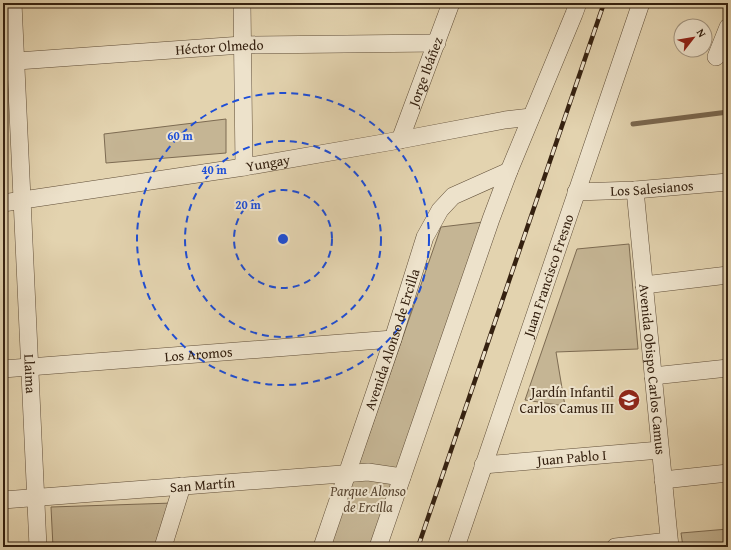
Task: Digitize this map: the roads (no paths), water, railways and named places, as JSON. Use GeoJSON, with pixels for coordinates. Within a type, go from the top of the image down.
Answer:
{"type":"FeatureCollection","features":[{"type":"Feature","properties":{"kind":"street","name":"Llaima"},"geometry":{"type":"LineString","coordinates":[[13,3],[10,61],[23,199],[38,547]]}},
{"type":"Feature","properties":{"kind":"street"},"geometry":{"type":"LineString","coordinates":[[242,3],[244,167]]}},
{"type":"Feature","properties":{"kind":"street","name":"Jorge Ibáñez"},"geometry":{"type":"LineString","coordinates":[[400,140],[451,3]]}},
{"type":"Feature","properties":{"kind":"street"},"geometry":{"type":"LineString","coordinates":[[378,547],[508,171],[578,3]]}},
{"type":"Feature","properties":{"kind":"street","name":"Juan Francisco Fresno"},"geometry":{"type":"LineString","coordinates":[[456,547],[641,3]]}},
{"type":"Feature","properties":{"kind":"street"},"geometry":{"type":"LineString","coordinates":[[716,57],[728,27]]}},
{"type":"Feature","properties":{"kind":"street","name":"Héctor Olmedo"},"geometry":{"type":"LineString","coordinates":[[10,61],[242,45],[437,43]]}},
{"type":"Feature","properties":{"kind":"street","name":"Yungay"},"geometry":{"type":"LineString","coordinates":[[3,203],[244,167],[505,120],[531,117]]}},
{"type":"Feature","properties":{"kind":"street","name":"Avenida Alonso de Ercilla"},"geometry":{"type":"LineString","coordinates":[[322,547],[393,339],[425,237],[440,210],[453,196],[508,171]]}},
{"type":"Feature","properties":{"kind":"street","name":"Los Salesianos"},"geometry":{"type":"LineString","coordinates":[[576,192],[635,190],[728,182]]}},
{"type":"Feature","properties":{"kind":"street","name":"Avenida Obispo Carlos Camus"},"geometry":{"type":"LineString","coordinates":[[635,190],[670,544]]}},
{"type":"Feature","properties":{"kind":"street"},"geometry":{"type":"LineString","coordinates":[[644,285],[728,275]]}},
{"type":"Feature","properties":{"kind":"street","name":"Los Aromos"},"geometry":{"type":"LineString","coordinates":[[3,369],[393,339]]}},
{"type":"Feature","properties":{"kind":"street"},"geometry":{"type":"LineString","coordinates":[[653,376],[728,368]]}},
{"type":"Feature","properties":{"kind":"street","name":"Juan Pablo I"},"geometry":{"type":"LineString","coordinates":[[483,465],[660,450]]}},
{"type":"Feature","properties":{"kind":"street","name":"San Martín"},"geometry":{"type":"LineString","coordinates":[[3,500],[368,472],[402,477]]}},
{"type":"Feature","properties":{"kind":"street"},"geometry":{"type":"LineString","coordinates":[[663,480],[728,473]]}},
{"type":"Feature","properties":{"kind":"street"},"geometry":{"type":"LineString","coordinates":[[163,547],[182,486]]}},
{"type":"Feature","properties":{"kind":"street"},"geometry":{"type":"LineString","coordinates":[[615,547],[670,544]]}},
{"type":"Feature","properties":{"kind":"waterway"},"geometry":{"type":"LineString","coordinates":[[633,124],[728,112]]}},
{"type":"Feature","properties":{"kind":"railway"},"geometry":{"type":"LineString","coordinates":[[418,547],[604,3]]}},
{"type":"Feature","properties":{"kind":"place","name":"Jardín Infantil Carlos Camus III"},"geometry":{"type":"Point","coordinates":[629,400]}},
{"type":"Feature","properties":{"kind":"park label","name":"Parque Alonso de Ercilla"},"geometry":{"type":"Point","coordinates":[368,500]}}]}
